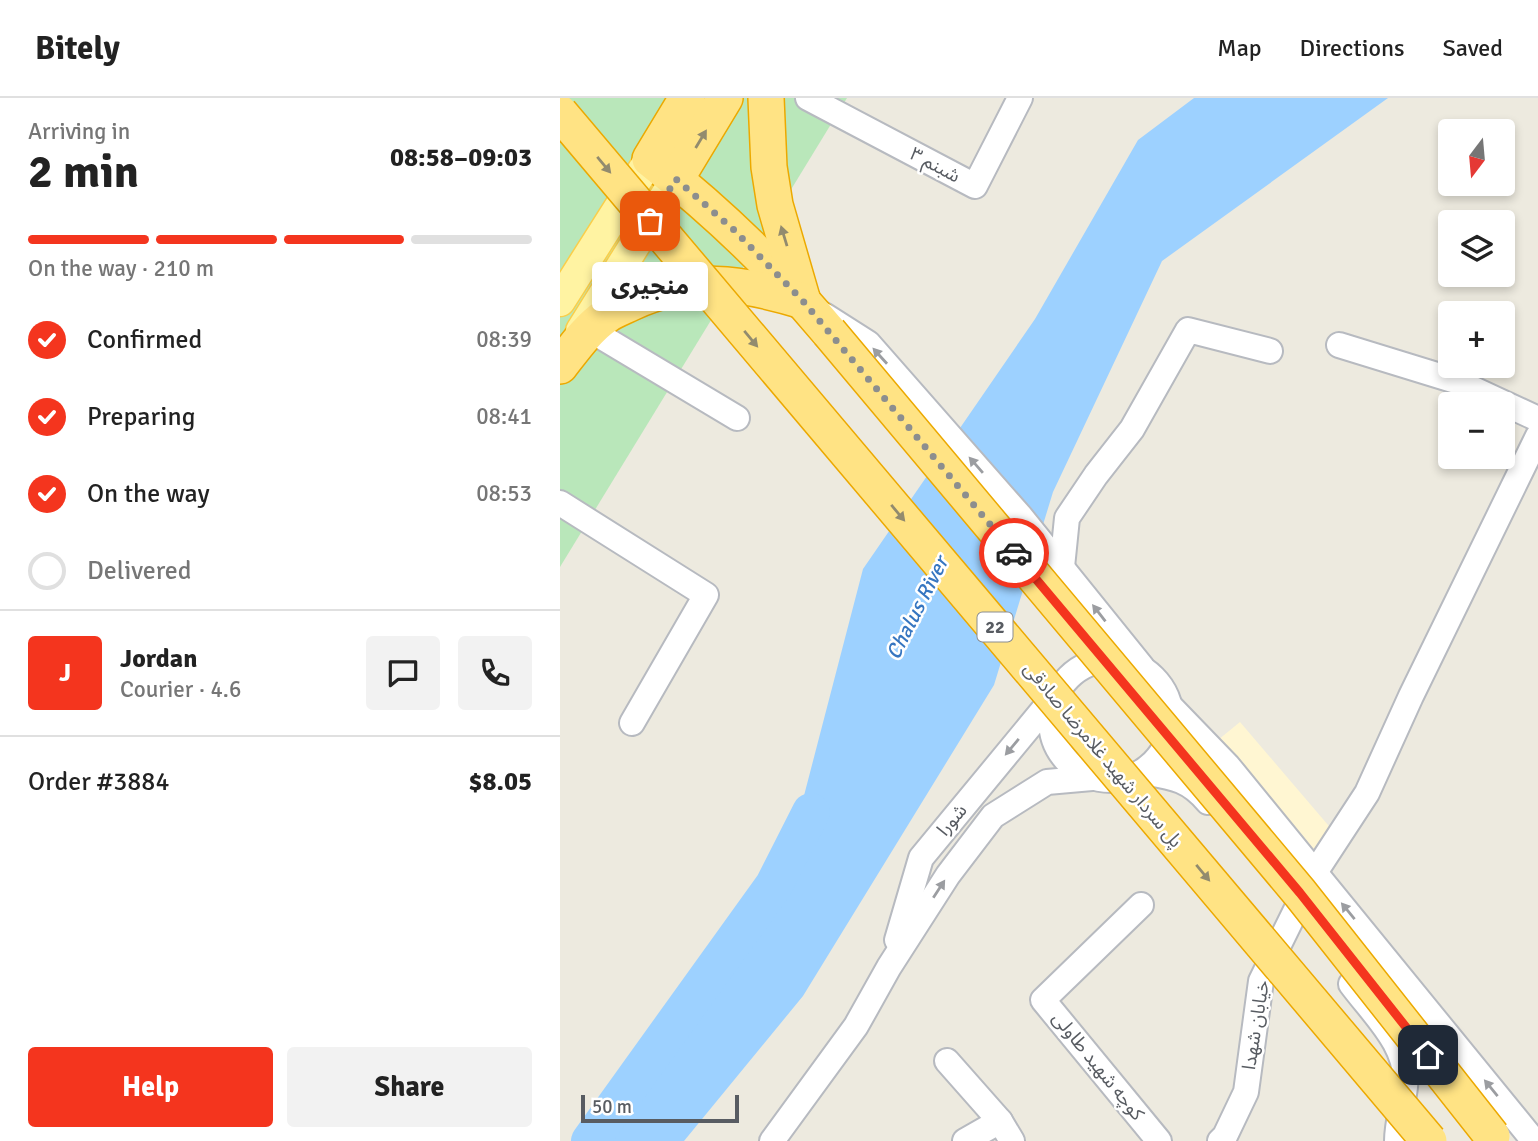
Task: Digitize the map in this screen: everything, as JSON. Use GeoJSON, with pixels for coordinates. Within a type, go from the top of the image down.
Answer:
{"type":"FeatureCollection","features":[{"type":"Feature","properties":{"kind":"highway"},"geometry":{"type":"LineString","coordinates":[[663,169],[687,98]]}},
{"type":"Feature","properties":{"kind":"highway"},"geometry":{"type":"LineString","coordinates":[[663,169],[725,98]]}},
{"type":"Feature","properties":{"kind":"highway"},"geometry":{"type":"LineString","coordinates":[[766,98],[769,167],[775,205],[803,301]]}},
{"type":"Feature","properties":{"kind":"highway","name":"پل سردار شهید غلامرضا صادقی"},"geometry":{"type":"LineString","coordinates":[[560,113],[1429,1141]]}},
{"type":"Feature","properties":{"kind":"highway"},"geometry":{"type":"LineString","coordinates":[[663,169],[734,230],[803,301],[1291,882],[1494,1138]]}},
{"type":"Feature","properties":{"kind":"highway"},"geometry":{"type":"LineString","coordinates":[[560,365],[590,330],[608,314],[643,298],[678,287],[716,283],[761,288],[803,301]]}},
{"type":"Feature","properties":{"kind":"main road"},"geometry":{"type":"LineString","coordinates":[[560,301],[663,169]]}},
{"type":"Feature","properties":{"kind":"main road"},"geometry":{"type":"LineString","coordinates":[[560,365],[663,169]]}},
{"type":"Feature","properties":{"kind":"street","name":"شبنم ۳"},"geometry":{"type":"LineString","coordinates":[[808,98],[975,186],[1020,98]]}},
{"type":"Feature","properties":{"kind":"street"},"geometry":{"type":"LineString","coordinates":[[803,301],[868,343],[926,407],[1021,517],[1142,667],[1161,684],[1171,707],[1228,766],[1316,871],[1534,1141]]}},
{"type":"Feature","properties":{"kind":"street"},"geometry":{"type":"LineString","coordinates":[[590,330],[737,418]]}},
{"type":"Feature","properties":{"kind":"street"},"geometry":{"type":"LineString","coordinates":[[1062,567],[1067,518],[1132,429],[1188,330],[1270,351]]}},
{"type":"Feature","properties":{"kind":"street"},"geometry":{"type":"LineString","coordinates":[[1339,345],[1456,381],[1538,419]]}},
{"type":"Feature","properties":{"kind":"street"},"geometry":{"type":"LineString","coordinates":[[1316,871],[1367,793],[1411,696],[1538,436]]}},
{"type":"Feature","properties":{"kind":"street"},"geometry":{"type":"LineString","coordinates":[[560,503],[706,595],[632,723]]}},
{"type":"Feature","properties":{"kind":"street"},"geometry":{"type":"LineString","coordinates":[[1142,667],[1118,659],[1092,662],[1070,674],[1055,695],[1050,719],[1055,744],[1070,765],[1092,778],[1117,780],[1142,772],[1161,756],[1171,733],[1171,707]]}},
{"type":"Feature","properties":{"kind":"street","name":"شورا"},"geometry":{"type":"LineString","coordinates":[[889,967],[921,858],[1055,695]]}},
{"type":"Feature","properties":{"kind":"street"},"geometry":{"type":"LineString","coordinates":[[1196,787],[1195,773],[1203,763],[1216,760],[1228,766]]}},
{"type":"Feature","properties":{"kind":"street"},"geometry":{"type":"LineString","coordinates":[[1142,772],[1173,778],[1196,787],[1297,910],[1401,1052],[1406,1069],[1398,1141]]}},
{"type":"Feature","properties":{"kind":"street","name":"شورا"},"geometry":{"type":"LineString","coordinates":[[772,1141],[849,1036],[948,875],[993,816],[1047,782],[1092,778]]}},
{"type":"Feature","properties":{"kind":"street","name":"کوچه شهید طاولی"},"geometry":{"type":"LineString","coordinates":[[1141,905],[1043,1000],[1159,1141]]}},
{"type":"Feature","properties":{"kind":"street","name":"خیابان شهدا"},"geometry":{"type":"LineString","coordinates":[[1220,1141],[1246,1092],[1261,981],[1297,910]]}},
{"type":"Feature","properties":{"kind":"street"},"geometry":{"type":"LineString","coordinates":[[947,1061],[1006,1131],[965,1141]]}},
{"type":"Feature","properties":{"kind":"shaded area"},"geometry":{"type":"Polygon","coordinates":[[[1240,722],[1334,832],[1312,850],[1218,740],[1240,722]]]}},
{"type":"Feature","properties":{"kind":"green space"},"geometry":{"type":"Polygon","coordinates":[[[560,98],[847,98],[560,567],[560,98]]]}},
{"type":"Feature","properties":{"kind":"water"},"geometry":{"type":"Polygon","coordinates":[[[1194,98],[1388,98],[1162,261],[1053,492],[994,685],[803,996],[684,1141],[605,1141],[775,907],[863,569],[1035,319],[1138,140],[1194,98]]]}},
{"type":"Feature","properties":{"kind":"waterway","name":"Chalus River"},"geometry":{"type":"LineString","coordinates":[[590,1141],[774,885],[811,812]]}},
{"type":"Feature","properties":{"kind":"way so far"},"geometry":{"type":"LineString","coordinates":[[650,221],[676,179],[734,230],[803,301],[1014,553]]}},
{"type":"Feature","properties":{"kind":"place","name":"منجیری"},"geometry":{"type":"Point","coordinates":[650,221]}},
{"type":"Feature","properties":{"kind":"route"},"geometry":{"type":"LineString","coordinates":[[1014,553],[1300,893],[1428,1055]]}}]}
